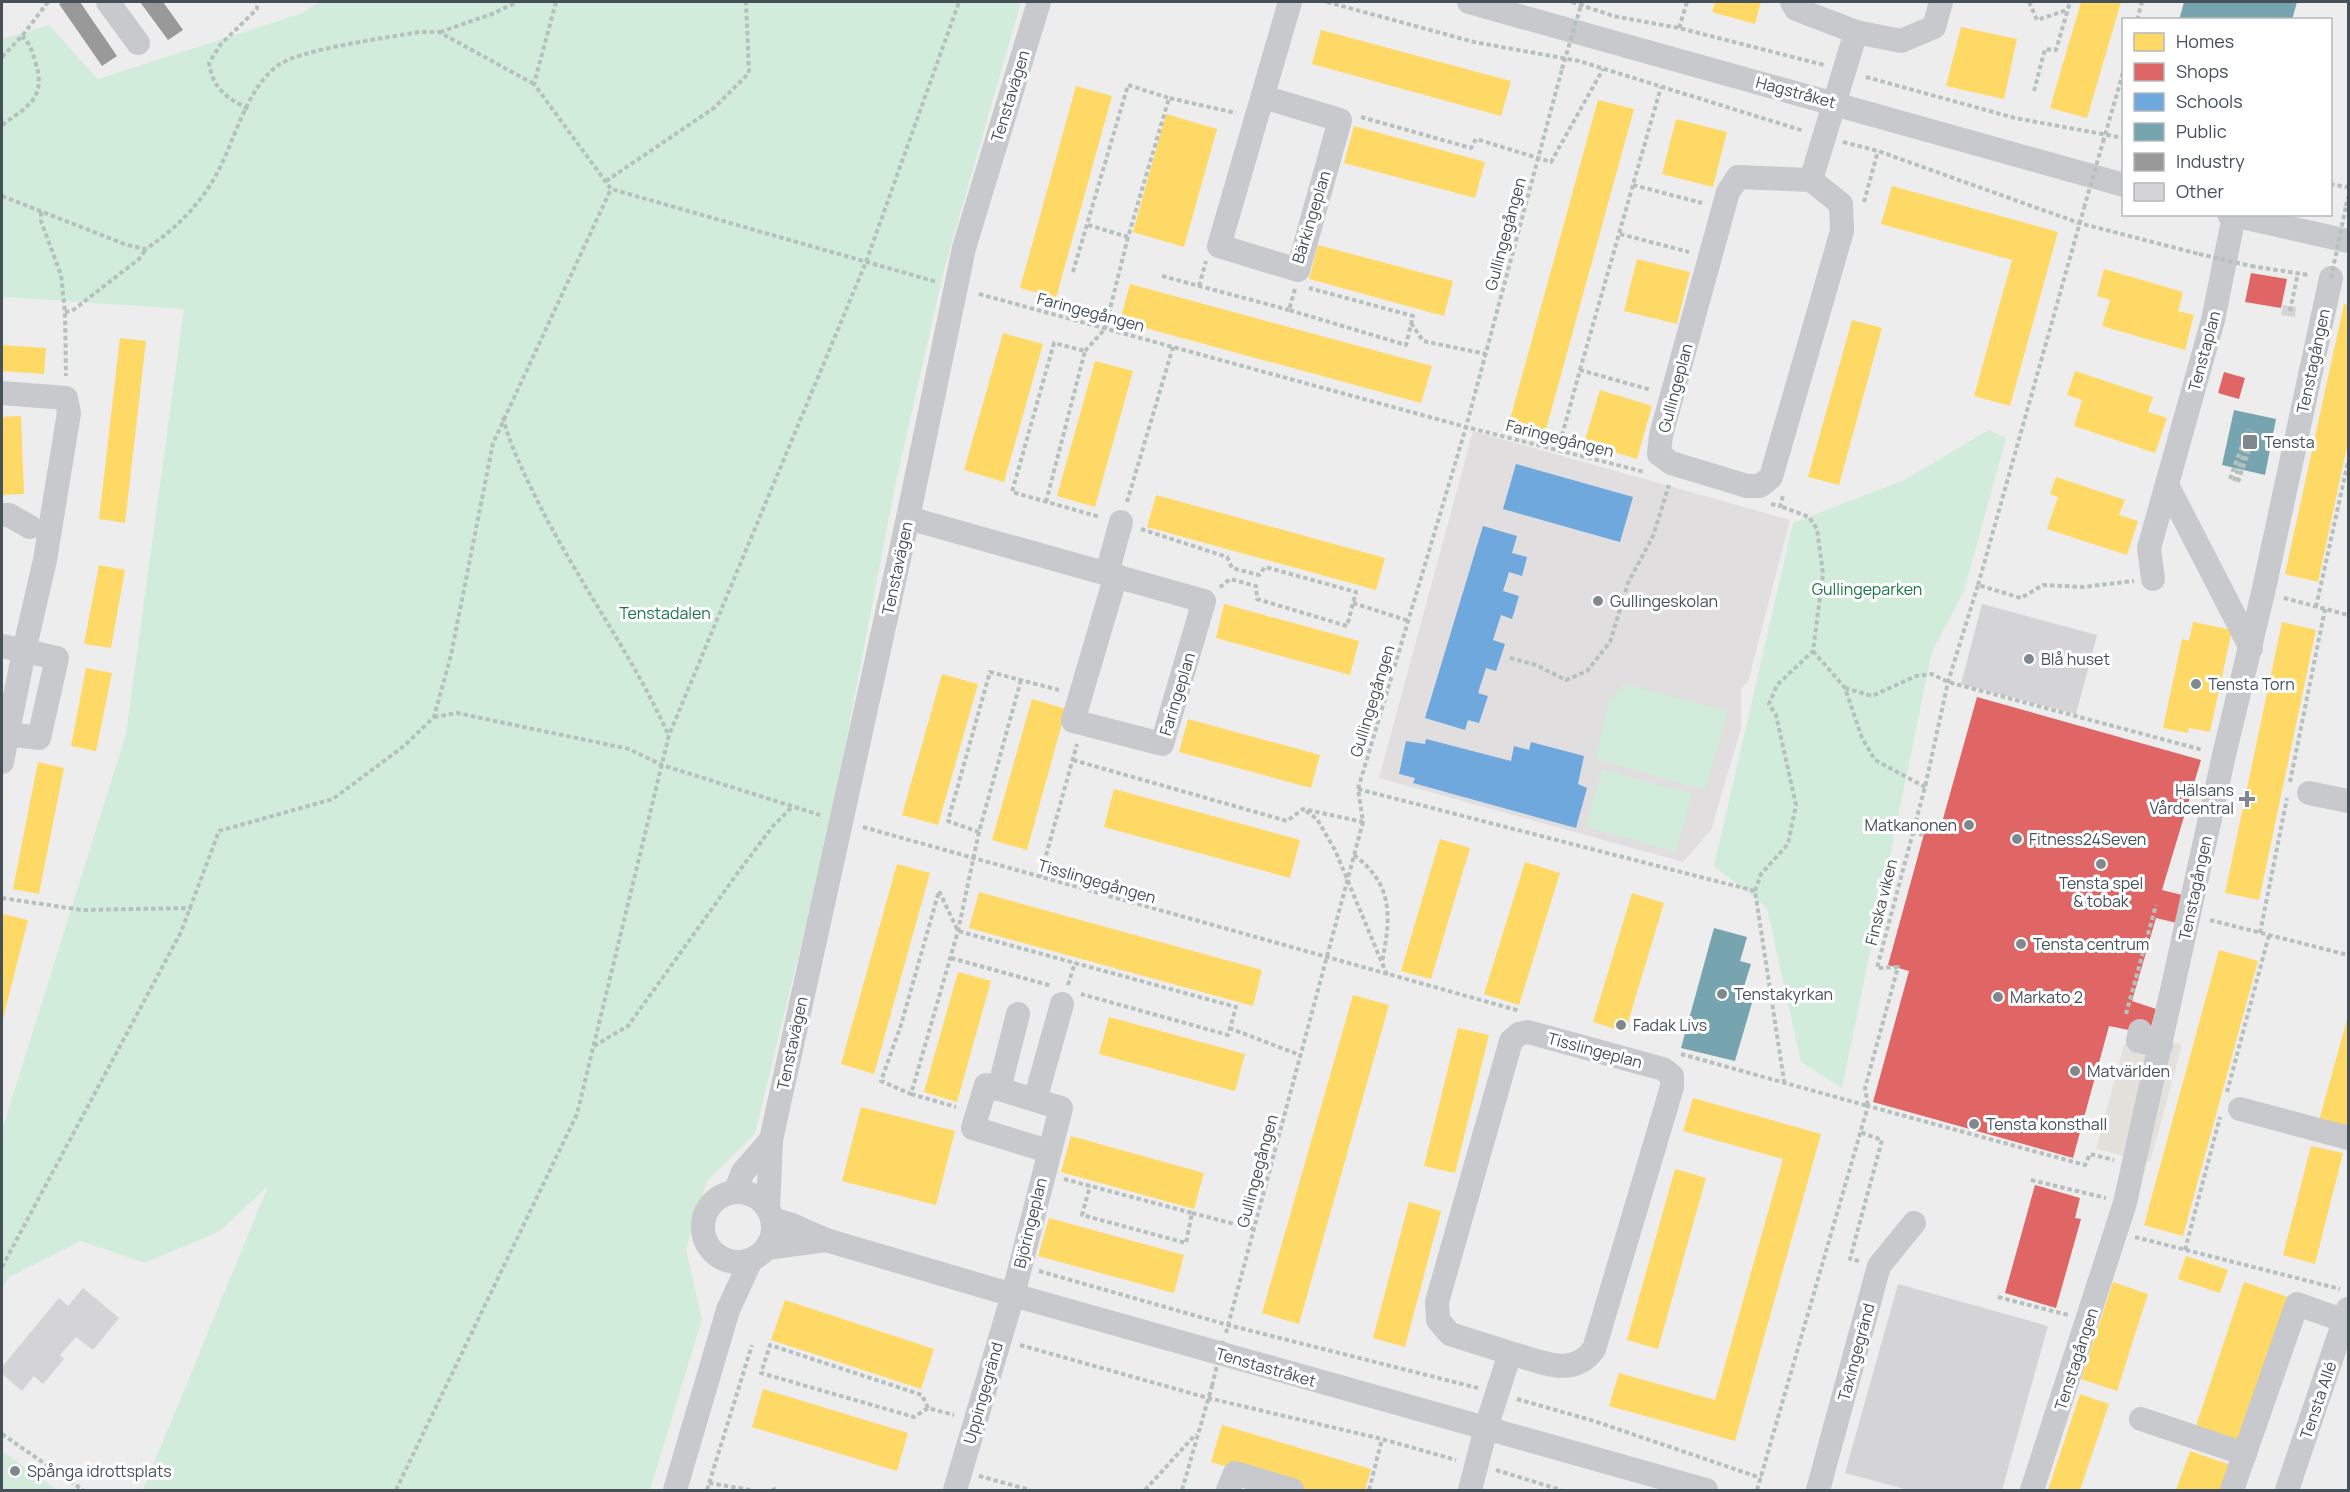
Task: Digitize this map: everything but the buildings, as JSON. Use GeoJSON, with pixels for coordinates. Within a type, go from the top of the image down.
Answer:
{"type":"FeatureCollection","features":[{"type":"Feature","properties":{"kind":"street"},"geometry":{"type":"LineString","coordinates":[[108,2],[138,43]]}},
{"type":"Feature","properties":{"kind":"street","name":"Tenstavägen"},"geometry":{"type":"LineString","coordinates":[[770,1215],[771,1140],[908,518],[964,248],[1039,2]]}},
{"type":"Feature","properties":{"kind":"street","name":"Bärkingeplan"},"geometry":{"type":"LineString","coordinates":[[1290,2],[1219,246],[1297,277],[1340,120]]}},
{"type":"Feature","properties":{"kind":"street","name":"Hagstråket"},"geometry":{"type":"LineString","coordinates":[[1468,2],[2122,183]]}},
{"type":"Feature","properties":{"kind":"street"},"geometry":{"type":"LineString","coordinates":[[1792,2],[1796,9],[1856,32],[1901,41],[1934,27],[1941,2]]}},
{"type":"Feature","properties":{"kind":"street"},"geometry":{"type":"LineString","coordinates":[[1676,465],[1747,486],[1760,486],[1771,477],[1842,231],[1841,204],[1811,180],[1856,32]]}},
{"type":"Feature","properties":{"kind":"street"},"geometry":{"type":"LineString","coordinates":[[1260,108],[1340,120]]}},
{"type":"Feature","properties":{"kind":"street","name":"Gullingeplan"},"geometry":{"type":"LineString","coordinates":[[1676,465],[1659,454],[1672,397],[1728,192],[1738,177],[1811,180]]}},
{"type":"Feature","properties":{"kind":"street","name":"Tenstaplan"},"geometry":{"type":"LineString","coordinates":[[2153,579],[2149,548],[2213,320],[2231,216]]}},
{"type":"Feature","properties":{"kind":"street"},"geometry":{"type":"LineString","coordinates":[[2235,216],[2349,242]]}},
{"type":"Feature","properties":{"kind":"street","name":"Tenstagången"},"geometry":{"type":"LineString","coordinates":[[2032,1491],[2089,1321],[2125,1203],[2224,755],[2264,592],[2321,277]]}},
{"type":"Feature","properties":{"kind":"street"},"geometry":{"type":"LineString","coordinates":[[2,393],[66,398],[69,413],[45,560],[13,648],[8,734],[2,762]]}},
{"type":"Feature","properties":{"kind":"street"},"geometry":{"type":"LineString","coordinates":[[2167,485],[2251,648]]}},
{"type":"Feature","properties":{"kind":"street"},"geometry":{"type":"LineString","coordinates":[[2,515],[9,515],[30,527]]}},
{"type":"Feature","properties":{"kind":"street"},"geometry":{"type":"LineString","coordinates":[[908,518],[1204,602]]}},
{"type":"Feature","properties":{"kind":"street"},"geometry":{"type":"LineString","coordinates":[[1083,723],[1073,721],[1111,574],[1121,522]]}},
{"type":"Feature","properties":{"kind":"street","name":"Faringeplan"},"geometry":{"type":"LineString","coordinates":[[1083,723],[1162,744],[1204,602]]}},
{"type":"Feature","properties":{"kind":"street"},"geometry":{"type":"LineString","coordinates":[[8,734],[39,738],[57,658],[13,648]]}},
{"type":"Feature","properties":{"kind":"street"},"geometry":{"type":"LineString","coordinates":[[2309,793],[2349,801]]}},
{"type":"Feature","properties":{"kind":"street"},"geometry":{"type":"LineString","coordinates":[[1035,1100],[1064,997]]}},
{"type":"Feature","properties":{"kind":"street"},"geometry":{"type":"LineString","coordinates":[[1018,1014],[999,1089],[987,1085],[973,1128],[1046,1162]]}},
{"type":"Feature","properties":{"kind":"street"},"geometry":{"type":"LineString","coordinates":[[2133,1024],[2138,1041],[2161,1046]]}},
{"type":"Feature","properties":{"kind":"street","name":"Tisslingeplan"},"geometry":{"type":"LineString","coordinates":[[1528,1032],[1663,1069],[1672,1076],[1672,1087],[1594,1349],[1586,1360],[1564,1367],[1510,1353],[1450,1334],[1438,1320],[1437,1302],[1511,1041],[1519,1034],[1528,1032]]}},
{"type":"Feature","properties":{"kind":"street","name":"Björingeplan"},"geometry":{"type":"LineString","coordinates":[[999,1089],[1061,1108],[1013,1295]]}},
{"type":"Feature","properties":{"kind":"street"},"geometry":{"type":"LineString","coordinates":[[2240,1109],[2349,1138]]}},
{"type":"Feature","properties":{"kind":"street","name":"Tenstavägen"},"geometry":{"type":"LineString","coordinates":[[735,1192],[742,1172],[771,1140]]}},
{"type":"Feature","properties":{"kind":"street"},"geometry":{"type":"LineString","coordinates":[[675,1491],[728,1310],[773,1230],[770,1215],[754,1196],[735,1192],[715,1200],[704,1218],[705,1239],[716,1254],[728,1310]]}},
{"type":"Feature","properties":{"kind":"street","name":"Tenstastråket"},"geometry":{"type":"LineString","coordinates":[[770,1215],[826,1240],[1706,1491]]}},
{"type":"Feature","properties":{"kind":"street","name":"Taxingegränd"},"geometry":{"type":"LineString","coordinates":[[1818,1491],[1861,1377],[1879,1266],[1914,1224]]}},
{"type":"Feature","properties":{"kind":"street","name":"Tenstastråket"},"geometry":{"type":"LineString","coordinates":[[758,1254],[826,1240]]}},
{"type":"Feature","properties":{"kind":"street"},"geometry":{"type":"LineString","coordinates":[[716,1254],[732,1262],[758,1254]]}},
{"type":"Feature","properties":{"kind":"street","name":"Uppingegränd"},"geometry":{"type":"LineString","coordinates":[[958,1481],[1013,1295]]}},
{"type":"Feature","properties":{"kind":"street"},"geometry":{"type":"LineString","coordinates":[[2232,1491],[2297,1304],[2347,1315]]}},
{"type":"Feature","properties":{"kind":"street","name":"Tensta Allé"},"geometry":{"type":"LineString","coordinates":[[2287,1491],[2347,1315]]}},
{"type":"Feature","properties":{"kind":"street"},"geometry":{"type":"LineString","coordinates":[[1470,1491],[1479,1465],[1486,1428],[1510,1353]]}},
{"type":"Feature","properties":{"kind":"street"},"geometry":{"type":"LineString","coordinates":[[2141,1419],[2245,1454]]}},
{"type":"Feature","properties":{"kind":"street"},"geometry":{"type":"LineString","coordinates":[[1228,1491],[1235,1473],[1292,1491]]}},
{"type":"Feature","properties":{"kind":"path"},"geometry":{"type":"LineString","coordinates":[[2,57],[22,36],[48,2]]}},
{"type":"Feature","properties":{"kind":"path"},"geometry":{"type":"LineString","coordinates":[[248,109],[225,97],[218,89],[209,63],[221,44],[256,9],[257,2]]}},
{"type":"Feature","properties":{"kind":"path"},"geometry":{"type":"LineString","coordinates":[[65,312],[72,311],[139,259],[146,249],[169,234],[190,213],[215,178],[258,85],[278,66],[296,56],[418,32],[439,32],[492,14],[517,2]]}},
{"type":"Feature","properties":{"kind":"path"},"geometry":{"type":"LineString","coordinates":[[534,84],[556,2]]}},
{"type":"Feature","properties":{"kind":"path"},"geometry":{"type":"LineString","coordinates":[[606,181],[714,108],[749,73],[746,2]]}},
{"type":"Feature","properties":{"kind":"path"},"geometry":{"type":"LineString","coordinates":[[396,1491],[577,1114],[669,735],[866,262],[959,2]]}},
{"type":"Feature","properties":{"kind":"path"},"geometry":{"type":"LineString","coordinates":[[1327,2],[1474,42],[1545,53],[1604,69],[1823,137],[1878,151],[2079,223],[2251,266],[2321,277],[2349,197]]}},
{"type":"Feature","properties":{"kind":"path","name":"Gullingegången"},"geometry":{"type":"LineString","coordinates":[[1182,1491],[1363,822],[1358,789],[1466,427],[1582,2]]}},
{"type":"Feature","properties":{"kind":"path"},"geometry":{"type":"LineString","coordinates":[[1679,28],[1687,2]]}},
{"type":"Feature","properties":{"kind":"path"},"geometry":{"type":"LineString","coordinates":[[2029,2],[2037,20],[2068,10]]}},
{"type":"Feature","properties":{"kind":"path"},"geometry":{"type":"LineString","coordinates":[[2034,91],[2045,49],[2056,50],[2070,2]]}},
{"type":"Feature","properties":{"kind":"path"},"geometry":{"type":"LineString","coordinates":[[2138,18],[2142,2]]}},
{"type":"Feature","properties":{"kind":"path"},"geometry":{"type":"LineString","coordinates":[[439,32],[534,84],[611,189],[940,283]]}},
{"type":"Feature","properties":{"kind":"path"},"geometry":{"type":"LineString","coordinates":[[2,125],[30,102],[40,88],[39,73],[31,46],[22,36]]}},
{"type":"Feature","properties":{"kind":"path"},"geometry":{"type":"LineString","coordinates":[[1340,120],[1344,112],[1471,148],[1476,139],[1551,162],[1604,69]]}},
{"type":"Feature","properties":{"kind":"path","name":"Finska viken"},"geometry":{"type":"LineString","coordinates":[[1868,1106],[1865,1088],[1898,968],[1877,968],[1925,787],[1948,682],[1978,585],[2122,76]]}},
{"type":"Feature","properties":{"kind":"path"},"geometry":{"type":"LineString","coordinates":[[1073,272],[1128,85],[1168,98],[1260,108]]}},
{"type":"Feature","properties":{"kind":"path"},"geometry":{"type":"LineString","coordinates":[[1558,450],[1661,87]]}},
{"type":"Feature","properties":{"kind":"path"},"geometry":{"type":"LineString","coordinates":[[1046,502],[1085,351],[1105,329],[1128,237],[1168,98]]}},
{"type":"Feature","properties":{"kind":"path"},"geometry":{"type":"LineString","coordinates":[[1863,208],[1878,151]]}},
{"type":"Feature","properties":{"kind":"path"},"geometry":{"type":"LineString","coordinates":[[2332,183],[2349,187]]}},
{"type":"Feature","properties":{"kind":"path"},"geometry":{"type":"LineString","coordinates":[[1634,185],[1723,209]]}},
{"type":"Feature","properties":{"kind":"path"},"geometry":{"type":"LineString","coordinates":[[2,1268],[192,908],[219,831],[333,799],[404,746],[434,717],[451,655],[493,443],[503,417],[611,189]]}},
{"type":"Feature","properties":{"kind":"path"},"geometry":{"type":"LineString","coordinates":[[2,196],[127,246],[146,249]]}},
{"type":"Feature","properties":{"kind":"path"},"geometry":{"type":"LineString","coordinates":[[41,212],[61,275],[65,312],[66,398]]}},
{"type":"Feature","properties":{"kind":"path"},"geometry":{"type":"LineString","coordinates":[[1088,225],[1128,237]]}},
{"type":"Feature","properties":{"kind":"path"},"geometry":{"type":"LineString","coordinates":[[1620,234],[1710,258]]}},
{"type":"Feature","properties":{"kind":"path"},"geometry":{"type":"LineString","coordinates":[[2289,311],[2298,273]]}},
{"type":"Feature","properties":{"kind":"path"},"geometry":{"type":"LineString","coordinates":[[1162,276],[1289,310],[1406,345],[1413,316],[1297,277],[1289,310]]}},
{"type":"Feature","properties":{"kind":"path","name":"Faringegången"},"geometry":{"type":"LineString","coordinates":[[979,294],[1466,427],[1652,473]]}},
{"type":"Feature","properties":{"kind":"path"},"geometry":{"type":"LineString","coordinates":[[1411,323],[1423,341],[1486,354]]}},
{"type":"Feature","properties":{"kind":"path"},"geometry":{"type":"LineString","coordinates":[[1085,351],[1054,343],[1012,492],[1121,522],[1227,557],[1232,568],[1230,579],[1204,602]]}},
{"type":"Feature","properties":{"kind":"path"},"geometry":{"type":"LineString","coordinates":[[1121,522],[1173,347]]}},
{"type":"Feature","properties":{"kind":"path"},"geometry":{"type":"LineString","coordinates":[[1580,370],[1672,397]]}},
{"type":"Feature","properties":{"kind":"path"},"geometry":{"type":"LineString","coordinates":[[503,417],[510,445],[554,532],[652,699],[669,735]]}},
{"type":"Feature","properties":{"kind":"path"},"geometry":{"type":"LineString","coordinates":[[2234,481],[2252,431],[2234,481]]}},
{"type":"Feature","properties":{"kind":"path"},"geometry":{"type":"LineString","coordinates":[[2316,607],[2349,462]]}},
{"type":"Feature","properties":{"kind":"path"},"geometry":{"type":"LineString","coordinates":[[1510,658],[1536,665],[1566,680],[1587,671],[1610,642],[1628,583],[1653,536],[1676,465]]}},
{"type":"Feature","properties":{"kind":"path"},"geometry":{"type":"LineString","coordinates":[[1780,506],[1783,494]]}},
{"type":"Feature","properties":{"kind":"path"},"geometry":{"type":"LineString","coordinates":[[1769,503],[1809,517],[1817,529],[1823,574],[1813,651],[1777,685],[1769,704],[1776,715],[1796,805],[1788,844],[1761,874],[1755,891],[1784,1081]]}},
{"type":"Feature","properties":{"kind":"path"},"geometry":{"type":"LineString","coordinates":[[1230,579],[1256,586],[1257,599],[1347,626],[1356,592],[1265,567],[1259,574],[1232,568]]}},
{"type":"Feature","properties":{"kind":"path"},"geometry":{"type":"LineString","coordinates":[[1978,585],[2021,598],[2043,585],[2083,587],[2153,579]]}},
{"type":"Feature","properties":{"kind":"path"},"geometry":{"type":"LineString","coordinates":[[2264,592],[2349,615]]}},
{"type":"Feature","properties":{"kind":"path"},"geometry":{"type":"LineString","coordinates":[[1353,603],[1409,621]]}},
{"type":"Feature","properties":{"kind":"path"},"geometry":{"type":"LineString","coordinates":[[2260,933],[2325,609]]}},
{"type":"Feature","properties":{"kind":"path"},"geometry":{"type":"LineString","coordinates":[[1813,651],[1845,687],[1862,738],[1875,760],[1925,787]]}},
{"type":"Feature","properties":{"kind":"path"},"geometry":{"type":"LineString","coordinates":[[979,832],[948,820],[990,672],[1081,695]]}},
{"type":"Feature","properties":{"kind":"path"},"geometry":{"type":"LineString","coordinates":[[1845,687],[1872,696],[1916,676],[1932,674],[1948,682],[2224,755]]}},
{"type":"Feature","properties":{"kind":"path"},"geometry":{"type":"LineString","coordinates":[[911,1094],[951,958],[979,832],[1021,680]]}},
{"type":"Feature","properties":{"kind":"path"},"geometry":{"type":"LineString","coordinates":[[434,717],[457,713],[629,749],[662,765],[824,816]]}},
{"type":"Feature","properties":{"kind":"path"},"geometry":{"type":"LineString","coordinates":[[1040,877],[1083,723]]}},
{"type":"Feature","properties":{"kind":"path"},"geometry":{"type":"LineString","coordinates":[[1073,760],[1287,821],[1303,809],[1363,822]]}},
{"type":"Feature","properties":{"kind":"path"},"geometry":{"type":"LineString","coordinates":[[1358,789],[1755,891]]}},
{"type":"Feature","properties":{"kind":"path"},"geometry":{"type":"LineString","coordinates":[[594,1047],[628,1026],[773,826],[793,806]]}},
{"type":"Feature","properties":{"kind":"path"},"geometry":{"type":"LineString","coordinates":[[1303,809],[1317,819],[1348,877],[1361,918],[1387,975]]}},
{"type":"Feature","properties":{"kind":"path","name":"Tisslingegången"},"geometry":{"type":"LineString","coordinates":[[862,827],[1326,958]]}},
{"type":"Feature","properties":{"kind":"path"},"geometry":{"type":"LineString","coordinates":[[1912,832],[1923,835]]}},
{"type":"Feature","properties":{"kind":"path"},"geometry":{"type":"LineString","coordinates":[[1354,855],[1369,867],[1389,908],[1382,963]]}},
{"type":"Feature","properties":{"kind":"path"},"geometry":{"type":"LineString","coordinates":[[951,958],[1064,997],[1228,1035],[1236,1007],[958,931],[939,891],[901,1025],[881,1081],[911,1094],[978,1113]]}},
{"type":"Feature","properties":{"kind":"path"},"geometry":{"type":"LineString","coordinates":[[2,898],[82,910],[141,911],[192,908]]}},
{"type":"Feature","properties":{"kind":"path"},"geometry":{"type":"LineString","coordinates":[[2133,1024],[2156,905]]}},
{"type":"Feature","properties":{"kind":"path"},"geometry":{"type":"LineString","coordinates":[[2190,915],[2349,955]]}},
{"type":"Feature","properties":{"kind":"path"},"geometry":{"type":"LineString","coordinates":[[1064,997],[1075,963]]}},
{"type":"Feature","properties":{"kind":"path"},"geometry":{"type":"LineString","coordinates":[[1229,1028],[1300,1055]]}},
{"type":"Feature","properties":{"kind":"path"},"geometry":{"type":"LineString","coordinates":[[1860,1132],[1882,1140],[1850,1259],[1879,1266]]}},
{"type":"Feature","properties":{"kind":"path"},"geometry":{"type":"LineString","coordinates":[[1046,1162],[1090,1186],[1192,1214],[1254,1228]]}},
{"type":"Feature","properties":{"kind":"path"},"geometry":{"type":"LineString","coordinates":[[2031,1180],[2125,1203]]}},
{"type":"Feature","properties":{"kind":"path"},"geometry":{"type":"LineString","coordinates":[[1090,1186],[1082,1215],[1186,1243],[1192,1214]]}},
{"type":"Feature","properties":{"kind":"path"},"geometry":{"type":"LineString","coordinates":[[2117,1233],[2349,1291]]}},
{"type":"Feature","properties":{"kind":"path"},"geometry":{"type":"LineString","coordinates":[[1038,1271],[1228,1325],[1486,1390]]}},
{"type":"Feature","properties":{"kind":"path"},"geometry":{"type":"LineString","coordinates":[[1998,1297],[2089,1321]]}},
{"type":"Feature","properties":{"kind":"path"},"geometry":{"type":"LineString","coordinates":[[999,1339],[1208,1398],[1382,1439],[1479,1465],[1561,1491]]}},
{"type":"Feature","properties":{"kind":"path"},"geometry":{"type":"LineString","coordinates":[[707,1491],[752,1345]]}},
{"type":"Feature","properties":{"kind":"path"},"geometry":{"type":"LineString","coordinates":[[928,1408],[922,1395],[770,1345],[761,1373],[914,1417],[928,1408],[975,1421]]}},
{"type":"Feature","properties":{"kind":"path"},"geometry":{"type":"LineString","coordinates":[[1510,1397],[1594,1421],[1761,1478]]}},
{"type":"Feature","properties":{"kind":"path"},"geometry":{"type":"LineString","coordinates":[[1145,1491],[1197,1433]]}},
{"type":"Feature","properties":{"kind":"path"},"geometry":{"type":"LineString","coordinates":[[2,1434],[83,1491]]}},
{"type":"Feature","properties":{"kind":"path"},"geometry":{"type":"LineString","coordinates":[[1369,1491],[1382,1439]]}},
{"type":"Feature","properties":{"kind":"path"},"geometry":{"type":"LineString","coordinates":[[958,1481],[1030,1491]]}},
{"type":"Feature","properties":{"kind":"path"},"geometry":{"type":"LineString","coordinates":[[709,1483],[750,1491]]}},
{"type":"Feature","properties":{"kind":"shaded area","name":"Gullingeskolan"},"geometry":{"type":"Polygon","coordinates":[[[1473,431],[1790,520],[1748,682],[1741,688],[1741,729],[1711,830],[1683,862],[1379,778],[1473,431]]]}},
{"type":"Feature","properties":{"kind":"shaded area"},"geometry":{"type":"Polygon","coordinates":[[[2140,1031],[2182,1045],[2150,1162],[2096,1149],[2124,1045],[2140,1031]]]}},
{"type":"Feature","properties":{"kind":"green space","name":"Tenstadalen"},"geometry":{"type":"Polygon","coordinates":[[[320,2],[1021,2],[944,270],[895,486],[829,830],[755,1134],[707,1181],[686,1249],[702,1319],[650,1490],[143,1490],[268,1186],[220,1231],[145,1263],[81,1241],[9,1277],[2,1289],[2,1130],[126,734],[184,309],[2,297],[2,39],[49,25],[98,79],[300,14],[320,2]]]}},
{"type":"Feature","properties":{"kind":"green space","name":"Gullingeparken"},"geometry":{"type":"Polygon","coordinates":[[[1989,430],[2006,438],[1964,591],[1932,652],[1842,1088],[1801,1062],[1767,908],[1714,866],[1793,523],[1904,480],[1989,430]]]}},
{"type":"Feature","properties":{"kind":"green space"},"geometry":{"type":"Polygon","coordinates":[[[1624,684],[1728,711],[1705,790],[1596,759],[1609,701],[1624,684]]]}},
{"type":"Feature","properties":{"kind":"green space"},"geometry":{"type":"Polygon","coordinates":[[[1602,769],[1692,794],[1676,852],[1586,827],[1602,769]]]}},
{"type":"Feature","properties":{"kind":"green space","name":"Spånga idrottsplats"},"geometry":{"type":"Polygon","coordinates":[[[2,1451],[57,1490],[2,1490],[2,1451]]]}},
{"type":"Feature","properties":{"kind":"place","name":"Tensta"},"geometry":{"type":"Point","coordinates":[2250,442]}},
{"type":"Feature","properties":{"kind":"place","name":"Gullingeskolan"},"geometry":{"type":"Point","coordinates":[1598,601]}},
{"type":"Feature","properties":{"kind":"place","name":"Blå huset"},"geometry":{"type":"Point","coordinates":[2029,659]}},
{"type":"Feature","properties":{"kind":"place","name":"Tensta Torn"},"geometry":{"type":"Point","coordinates":[2196,684]}},
{"type":"Feature","properties":{"kind":"place","name":"Hälsans Vårdcentral"},"geometry":{"type":"Point","coordinates":[2247,799]}},
{"type":"Feature","properties":{"kind":"place","name":"Matkanonen"},"geometry":{"type":"Point","coordinates":[1969,825]}},
{"type":"Feature","properties":{"kind":"place","name":"Fitness24Seven"},"geometry":{"type":"Point","coordinates":[2017,839]}},
{"type":"Feature","properties":{"kind":"place","name":"Tensta spel & tobak"},"geometry":{"type":"Point","coordinates":[2101,864]}},
{"type":"Feature","properties":{"kind":"place","name":"Tensta centrum"},"geometry":{"type":"Point","coordinates":[2021,944]}},
{"type":"Feature","properties":{"kind":"place","name":"Tenstakyrkan"},"geometry":{"type":"Point","coordinates":[1722,994]}},
{"type":"Feature","properties":{"kind":"place","name":"Markato 2"},"geometry":{"type":"Point","coordinates":[1998,997]}},
{"type":"Feature","properties":{"kind":"place","name":"Fadak Livs"},"geometry":{"type":"Point","coordinates":[1621,1025]}},
{"type":"Feature","properties":{"kind":"place","name":"Matvärlden"},"geometry":{"type":"Point","coordinates":[2075,1071]}},
{"type":"Feature","properties":{"kind":"place","name":"Tensta konsthall"},"geometry":{"type":"Point","coordinates":[1974,1124]}},
{"type":"Feature","properties":{"kind":"place","name":"Spånga idrottsplats"},"geometry":{"type":"Point","coordinates":[15,1471]}}]}
